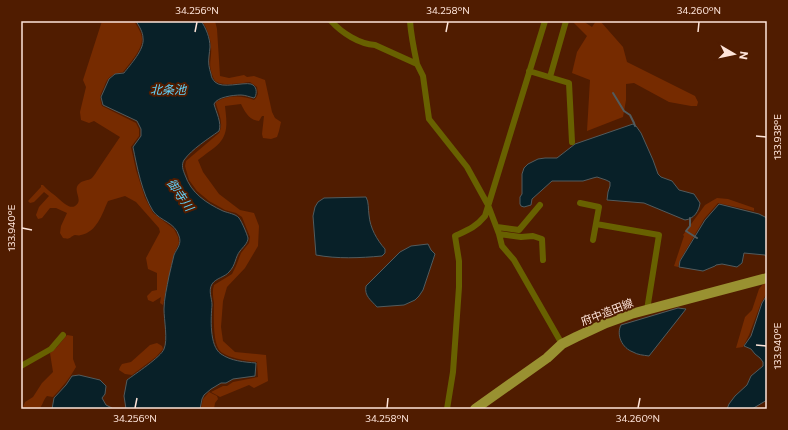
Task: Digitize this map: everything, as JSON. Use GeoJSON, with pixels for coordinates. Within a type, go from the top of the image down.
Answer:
{"type":"FeatureCollection","features":[{"type":"Feature","properties":{"kind":"main road","name":"府中造田線"},"geometry":{"type":"LineString","coordinates":[[475,409],[547,358],[562,344],[606,323],[631,314],[767,278]]}},
{"type":"Feature","properties":{"kind":"street"},"geometry":{"type":"LineString","coordinates":[[332,21],[342,31],[350,36],[418,64]]}},
{"type":"Feature","properties":{"kind":"street"},"geometry":{"type":"LineString","coordinates":[[410,21],[414,51],[423,76],[429,120],[468,167],[488,205],[498,230],[502,246],[514,260],[562,344]]}},
{"type":"Feature","properties":{"kind":"street"},"geometry":{"type":"LineString","coordinates":[[447,409],[453,372],[459,287],[459,261],[455,236],[479,223],[485,216],[544,21]]}},
{"type":"Feature","properties":{"kind":"street"},"geometry":{"type":"LineString","coordinates":[[550,77],[566,21]]}},
{"type":"Feature","properties":{"kind":"street"},"geometry":{"type":"LineString","coordinates":[[529,71],[569,83],[572,142]]}},
{"type":"Feature","properties":{"kind":"street"},"geometry":{"type":"LineString","coordinates":[[580,203],[600,207],[593,240]]}},
{"type":"Feature","properties":{"kind":"street"},"geometry":{"type":"LineString","coordinates":[[498,230],[519,230],[540,205]]}},
{"type":"Feature","properties":{"kind":"street"},"geometry":{"type":"LineString","coordinates":[[596,224],[659,235],[647,310]]}},
{"type":"Feature","properties":{"kind":"street"},"geometry":{"type":"LineString","coordinates":[[498,230],[521,237],[533,236],[542,239],[543,260]]}},
{"type":"Feature","properties":{"kind":"street"},"geometry":{"type":"LineString","coordinates":[[21,366],[50,349],[62,335]]}},
{"type":"Feature","properties":{"kind":"shaded area"},"geometry":{"type":"Polygon","coordinates":[[[102,21],[134,21],[142,37],[140,48],[135,56],[123,72],[109,78],[100,98],[102,106],[136,123],[139,129],[139,136],[131,147],[136,170],[145,198],[153,213],[174,229],[178,237],[179,243],[174,254],[163,305],[160,303],[161,297],[153,302],[148,300],[147,296],[152,291],[157,290],[157,273],[148,269],[146,258],[160,232],[159,228],[136,202],[125,196],[108,201],[101,217],[91,230],[87,233],[75,235],[67,239],[63,238],[60,233],[61,226],[67,213],[56,208],[50,208],[42,218],[38,219],[36,215],[39,207],[49,196],[44,192],[34,202],[30,203],[28,201],[41,187],[41,185],[43,185],[66,204],[71,207],[76,206],[79,201],[77,190],[78,185],[81,182],[93,177],[120,137],[94,121],[89,123],[81,120],[80,112],[86,87],[83,80],[102,21]]]}},
{"type":"Feature","properties":{"kind":"shaded area"},"geometry":{"type":"Polygon","coordinates":[[[202,21],[215,21],[217,29],[220,76],[229,78],[244,75],[247,77],[254,76],[265,80],[272,112],[275,118],[281,122],[277,137],[271,139],[263,138],[264,116],[262,116],[259,121],[248,115],[241,104],[225,106],[226,124],[224,137],[217,145],[198,160],[203,172],[219,194],[240,210],[254,213],[259,226],[258,246],[245,268],[227,287],[223,301],[221,327],[223,341],[235,352],[266,355],[268,381],[254,388],[249,385],[220,397],[211,392],[233,382],[258,377],[257,362],[234,358],[221,352],[216,343],[214,329],[214,285],[232,274],[241,253],[249,243],[250,237],[242,217],[209,201],[197,191],[189,180],[185,166],[186,161],[219,133],[221,123],[216,102],[235,96],[254,100],[258,94],[257,87],[250,82],[224,84],[214,80],[210,67],[210,41],[207,30],[202,21]]]}},
{"type":"Feature","properties":{"kind":"shaded area"},"geometry":{"type":"Polygon","coordinates":[[[572,21],[583,21],[592,27],[596,21],[601,22],[623,47],[627,62],[695,96],[698,102],[697,106],[669,102],[634,83],[626,84],[626,100],[623,117],[587,131],[590,80],[572,73],[577,52],[587,36],[572,21]]]}},
{"type":"Feature","properties":{"kind":"shaded area"},"geometry":{"type":"Polygon","coordinates":[[[717,198],[728,199],[754,208],[754,211],[718,203],[704,219],[680,260],[678,267],[674,266],[684,236],[683,235],[705,205],[717,198]]]}},
{"type":"Feature","properties":{"kind":"shaded area"},"geometry":{"type":"Polygon","coordinates":[[[767,282],[767,293],[761,303],[749,335],[743,347],[736,348],[745,317],[752,310],[759,289],[764,283],[767,282]]]}},
{"type":"Feature","properties":{"kind":"shaded area"},"geometry":{"type":"Polygon","coordinates":[[[67,335],[73,336],[73,359],[76,367],[74,371],[53,397],[47,396],[39,409],[24,409],[23,407],[25,402],[33,397],[42,383],[53,372],[50,353],[67,335]]]}},
{"type":"Feature","properties":{"kind":"shaded area"},"geometry":{"type":"Polygon","coordinates":[[[157,343],[162,346],[163,349],[156,357],[132,375],[125,374],[119,370],[122,364],[131,362],[150,345],[157,343]]]}},
{"type":"Feature","properties":{"kind":"shaded area"},"geometry":{"type":"Polygon","coordinates":[[[209,392],[217,396],[218,399],[215,403],[214,409],[201,409],[203,399],[209,392]]]}},
{"type":"Feature","properties":{"kind":"water","name":"北条池"},"geometry":{"type":"Polygon","coordinates":[[[136,21],[201,21],[209,40],[209,65],[211,76],[215,82],[222,85],[251,84],[256,90],[256,95],[254,98],[243,95],[234,95],[222,98],[214,104],[219,121],[219,131],[191,152],[184,160],[183,164],[183,169],[188,181],[195,192],[211,205],[238,217],[248,238],[238,253],[231,269],[227,274],[212,284],[210,292],[212,305],[211,324],[214,345],[217,350],[221,354],[233,360],[256,363],[255,376],[233,379],[226,383],[221,383],[211,389],[204,395],[200,409],[126,409],[124,396],[127,380],[153,361],[164,349],[166,340],[164,309],[165,297],[173,258],[180,241],[177,231],[153,211],[143,188],[133,147],[141,136],[141,129],[137,121],[103,105],[101,97],[109,79],[115,74],[124,73],[142,47],[143,36],[136,21]]]}},
{"type":"Feature","properties":{"kind":"water"},"geometry":{"type":"Polygon","coordinates":[[[633,124],[641,133],[658,174],[661,177],[672,181],[679,190],[694,194],[700,203],[697,212],[691,218],[685,220],[644,203],[607,200],[610,182],[597,177],[583,181],[552,181],[532,199],[531,205],[524,207],[521,206],[520,197],[522,194],[522,174],[524,168],[528,164],[538,159],[557,158],[575,144],[633,124]]]}},
{"type":"Feature","properties":{"kind":"water"},"geometry":{"type":"Polygon","coordinates":[[[366,197],[372,229],[385,249],[385,253],[382,256],[357,258],[340,258],[316,255],[313,216],[318,202],[324,198],[366,197]]]}},
{"type":"Feature","properties":{"kind":"water"},"geometry":{"type":"Polygon","coordinates":[[[719,204],[759,214],[767,218],[767,258],[765,255],[744,253],[742,263],[737,267],[722,264],[703,271],[679,267],[680,261],[705,220],[719,204]]]}},
{"type":"Feature","properties":{"kind":"water"},"geometry":{"type":"Polygon","coordinates":[[[428,244],[435,254],[423,290],[419,296],[415,300],[404,305],[377,307],[367,295],[366,286],[400,252],[411,246],[428,244]]]}},
{"type":"Feature","properties":{"kind":"water"},"geometry":{"type":"Polygon","coordinates":[[[767,295],[767,400],[752,409],[727,409],[735,396],[747,385],[751,376],[763,366],[763,362],[760,358],[751,349],[744,346],[751,336],[762,303],[767,295]]]}},
{"type":"Feature","properties":{"kind":"water"},"geometry":{"type":"Polygon","coordinates":[[[678,308],[686,309],[649,356],[641,355],[629,350],[621,341],[619,333],[621,325],[678,308]]]}},
{"type":"Feature","properties":{"kind":"water"},"geometry":{"type":"Polygon","coordinates":[[[79,375],[100,380],[106,386],[105,394],[102,398],[106,405],[113,409],[52,409],[54,398],[72,376],[79,375]]]}},
{"type":"Feature","properties":{"kind":"waterway"},"geometry":{"type":"LineString","coordinates":[[613,93],[624,111],[630,115],[635,126]]}},
{"type":"Feature","properties":{"kind":"waterway"},"geometry":{"type":"LineString","coordinates":[[690,218],[690,226],[686,231],[697,238]]}},
{"type":"Feature","properties":{"kind":"water label","name":"御寺川"},"geometry":{"type":"Point","coordinates":[180,195]}}]}
